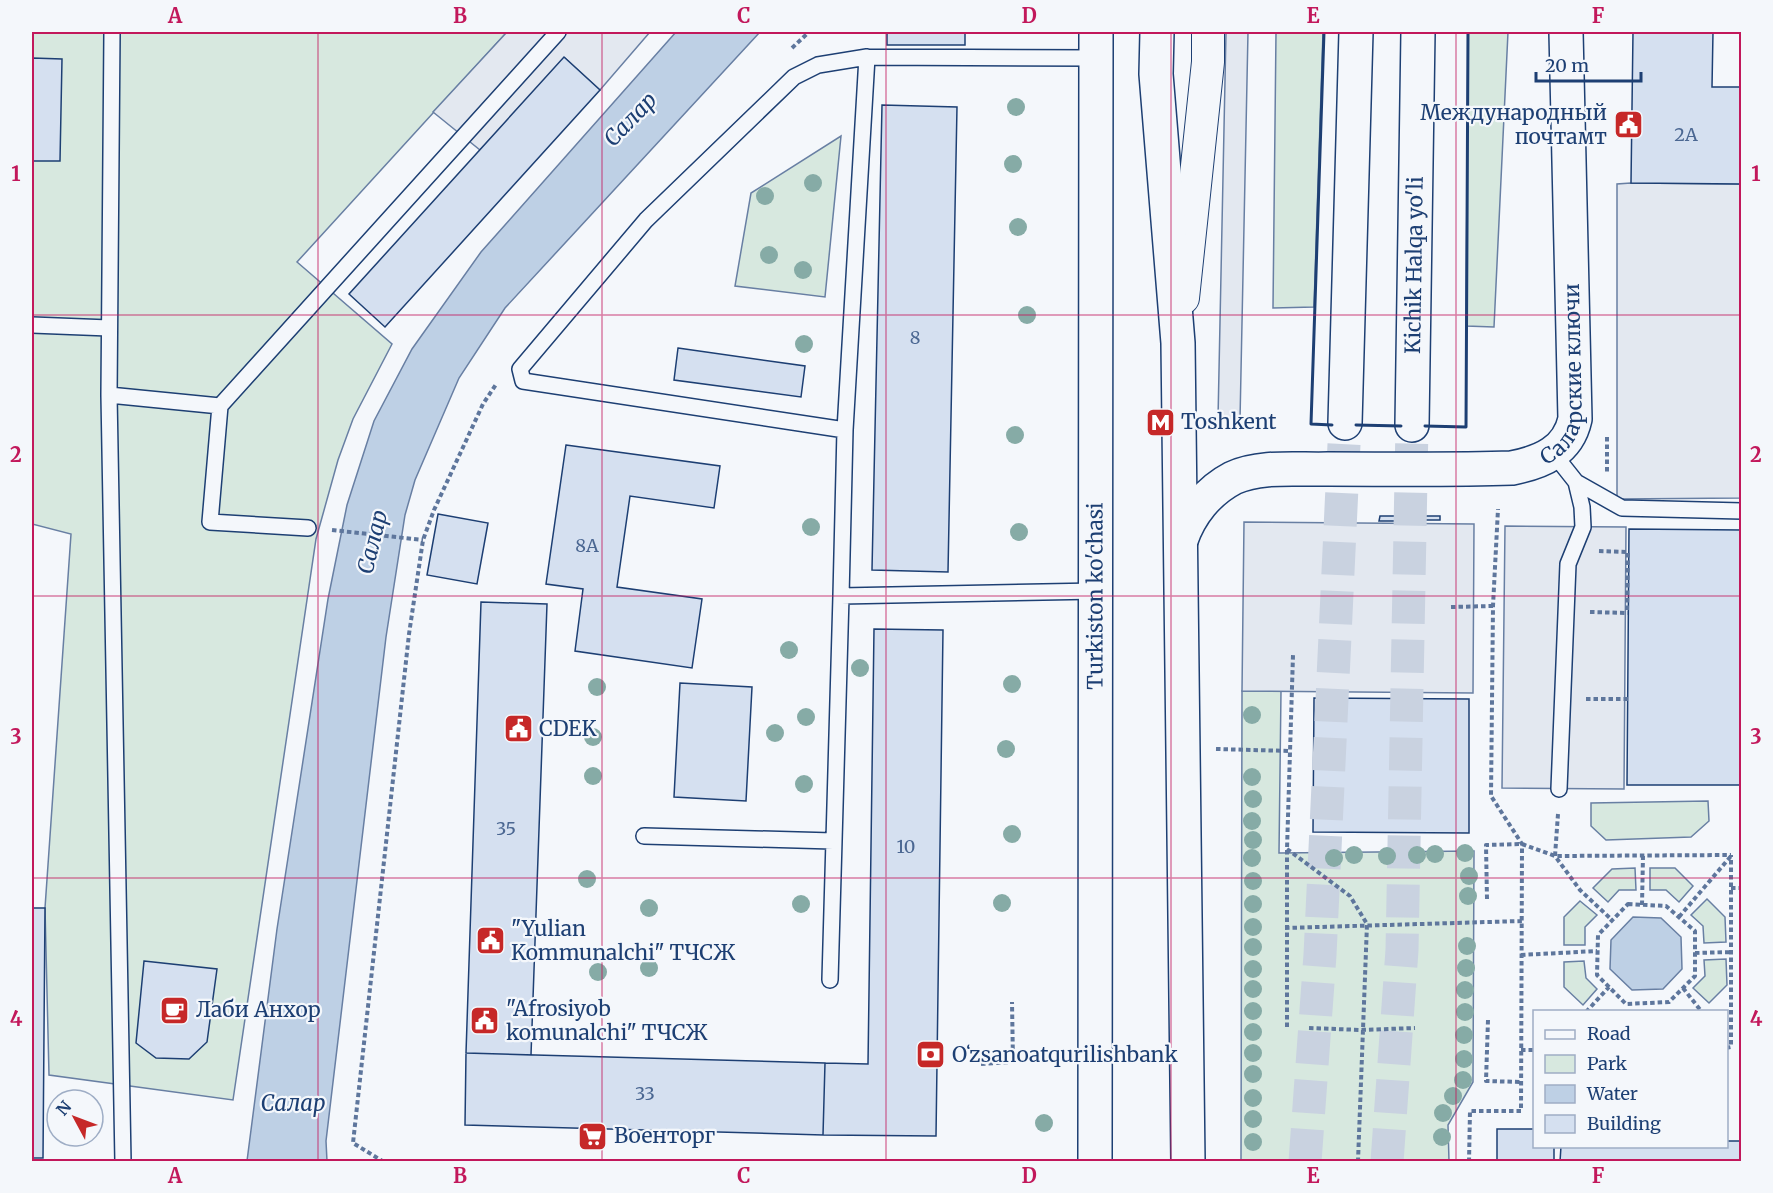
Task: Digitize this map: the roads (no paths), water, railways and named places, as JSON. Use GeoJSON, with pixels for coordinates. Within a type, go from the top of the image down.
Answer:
{"type":"FeatureCollection","features":[{"type":"Feature","properties":{"kind":"main road"},"geometry":{"type":"LineString","coordinates":[[1157,32],[1156,74],[1178,343],[1188,1161]]}},
{"type":"Feature","properties":{"kind":"main road"},"geometry":{"type":"LineString","coordinates":[[1345,423],[1356,32]]}},
{"type":"Feature","properties":{"kind":"main road","name":"Kichik Halqa yo'li"},"geometry":{"type":"LineString","coordinates":[[1412,425],[1418,32]]}},
{"type":"Feature","properties":{"kind":"main road","name":"Саларские ключи"},"geometry":{"type":"LineString","coordinates":[[1180,542],[1191,518],[1209,495],[1234,478],[1249,473],[1512,468],[1534,463],[1553,453],[1568,439],[1575,419],[1566,32]]}},
{"type":"Feature","properties":{"kind":"main road","name":"Turkiston ko'chasi"},"geometry":{"type":"LineString","coordinates":[[1095,1161],[1096,45]]}},
{"type":"Feature","properties":{"kind":"street"},"geometry":{"type":"LineString","coordinates":[[1178,343],[1208,62],[1208,32]]}},
{"type":"Feature","properties":{"kind":"lane"},"geometry":{"type":"LineString","coordinates":[[112,32],[109,395],[123,1161]]}},
{"type":"Feature","properties":{"kind":"lane"},"geometry":{"type":"LineString","coordinates":[[308,528],[210,522],[220,406],[558,32]]}},
{"type":"Feature","properties":{"kind":"lane"},"geometry":{"type":"LineString","coordinates":[[845,430],[523,381],[520,369],[646,220],[794,77],[818,65],[867,57],[1096,45]]}},
{"type":"Feature","properties":{"kind":"lane"},"geometry":{"type":"LineString","coordinates":[[830,980],[845,430],[867,57]]}},
{"type":"Feature","properties":{"kind":"lane"},"geometry":{"type":"LineString","coordinates":[[32,325],[109,328]]}},
{"type":"Feature","properties":{"kind":"lane"},"geometry":{"type":"LineString","coordinates":[[109,395],[220,406]]}},
{"type":"Feature","properties":{"kind":"lane"},"geometry":{"type":"LineString","coordinates":[[1553,453],[1576,482],[1622,508],[1742,511]]}},
{"type":"Feature","properties":{"kind":"lane"},"geometry":{"type":"LineString","coordinates":[[1559,789],[1568,564],[1583,527],[1582,507],[1576,482]]}},
{"type":"Feature","properties":{"kind":"lane"},"geometry":{"type":"LineString","coordinates":[[841,596],[1097,591]]}},
{"type":"Feature","properties":{"kind":"lane"},"geometry":{"type":"LineString","coordinates":[[644,836],[833,841]]}},
{"type":"Feature","properties":{"kind":"water","name":"Салар"},"geometry":{"type":"Polygon","coordinates":[[[676,32],[760,32],[505,308],[459,378],[415,480],[405,515],[386,637],[326,1141],[327,1161],[247,1161],[277,929],[328,599],[347,505],[374,421],[412,349],[481,252],[676,32]]]}},
{"type":"Feature","properties":{"kind":"water"},"geometry":{"type":"Polygon","coordinates":[[[1633,917],[1661,918],[1681,937],[1682,969],[1663,989],[1632,990],[1610,969],[1611,940],[1633,917]]]}},
{"type":"Feature","properties":{"kind":"tunnel"},"geometry":{"type":"LineString","coordinates":[[1305,1162],[1320,955],[1345,423]]}},
{"type":"Feature","properties":{"kind":"tunnel"},"geometry":{"type":"LineString","coordinates":[[1387,1162],[1402,950],[1412,425]]}},
{"type":"Feature","properties":{"kind":"place","name":"Международный почтамт"},"geometry":{"type":"Point","coordinates":[1628,125]}},
{"type":"Feature","properties":{"kind":"place","name":"Toshkent"},"geometry":{"type":"Point","coordinates":[1160,422]}},
{"type":"Feature","properties":{"kind":"place","name":"CDEK"},"geometry":{"type":"Point","coordinates":[518,729]}},
{"type":"Feature","properties":{"kind":"place","name":"\"Yulian Kommunalchi\" ТЧСЖ"},"geometry":{"type":"Point","coordinates":[490,941]}},
{"type":"Feature","properties":{"kind":"place","name":"Лаби Анхор"},"geometry":{"type":"Point","coordinates":[175,1010]}},
{"type":"Feature","properties":{"kind":"place","name":"\"Afrosiyob komunalchi\" ТЧСЖ"},"geometry":{"type":"Point","coordinates":[485,1021]}},
{"type":"Feature","properties":{"kind":"place","name":"Oʻzsanoatqurilishbank"},"geometry":{"type":"Point","coordinates":[931,1055]}},
{"type":"Feature","properties":{"kind":"place","name":"Военторг"},"geometry":{"type":"Point","coordinates":[593,1136]}}]}
